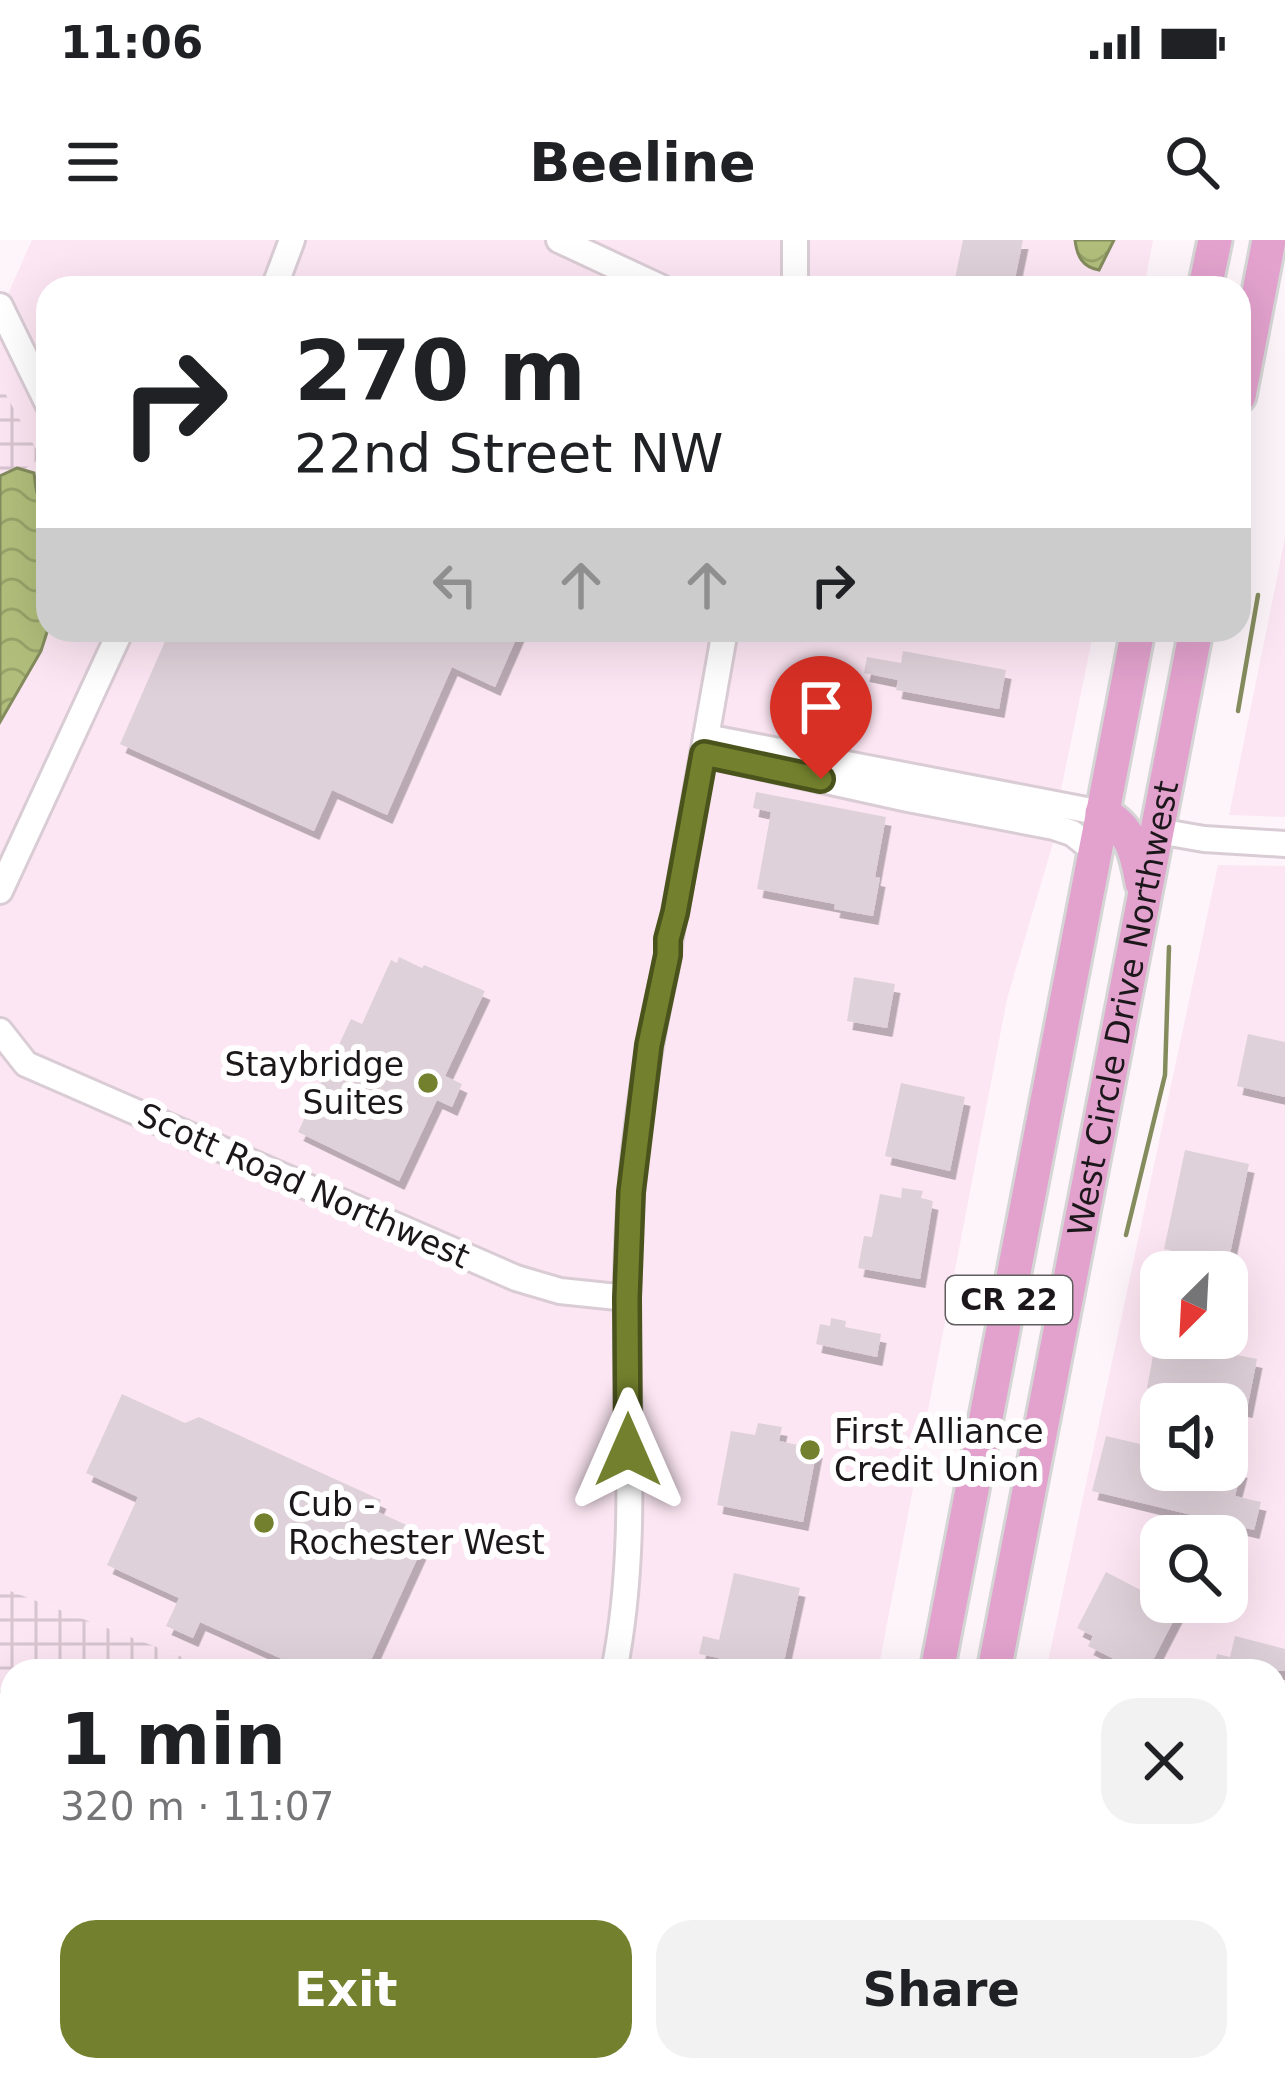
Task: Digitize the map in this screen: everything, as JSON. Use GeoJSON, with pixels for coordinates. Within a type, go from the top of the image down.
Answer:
{"type":"FeatureCollection","features":[{"type":"Feature","properties":{"kind":"main road"},"geometry":{"type":"LineString","coordinates":[[1208,276],[1215,240]]}},
{"type":"Feature","properties":{"kind":"main road"},"geometry":{"type":"LineString","coordinates":[[1251,331],[1268,240]]}},
{"type":"Feature","properties":{"kind":"main road","name":"West Circle Drive Northwest"},"geometry":{"type":"LineString","coordinates":[[939,1659],[1136,642]]}},
{"type":"Feature","properties":{"kind":"main road","name":"West Circle Drive Northwest"},"geometry":{"type":"LineString","coordinates":[[996,1659],[1194,642]]}},
{"type":"Feature","properties":{"kind":"main road"},"geometry":{"type":"LineString","coordinates":[[1102,813],[1116,820],[1132,842],[1145,896]]}},
{"type":"Feature","properties":{"kind":"street"},"geometry":{"type":"LineString","coordinates":[[278,276],[292,240]]}},
{"type":"Feature","properties":{"kind":"street"},"geometry":{"type":"LineString","coordinates":[[559,240],[636,276]]}},
{"type":"Feature","properties":{"kind":"street"},"geometry":{"type":"LineString","coordinates":[[795,240],[795,276]]}},
{"type":"Feature","properties":{"kind":"street"},"geometry":{"type":"LineString","coordinates":[[0,306],[36,380]]}},
{"type":"Feature","properties":{"kind":"street"},"geometry":{"type":"LineString","coordinates":[[0,891],[115,642]]}},
{"type":"Feature","properties":{"kind":"street"},"geometry":{"type":"LineString","coordinates":[[616,1659],[627,1574],[631,1192],[649,1045],[723,642]]}},
{"type":"Feature","properties":{"kind":"street"},"geometry":{"type":"LineString","coordinates":[[705,745],[1102,813]]}},
{"type":"Feature","properties":{"kind":"street"},"geometry":{"type":"LineString","coordinates":[[705,745],[908,799],[1054,826],[1095,850]]}},
{"type":"Feature","properties":{"kind":"street"},"geometry":{"type":"LineString","coordinates":[[1159,831],[1285,844]]}},
{"type":"Feature","properties":{"kind":"street","name":"Scott Road Northwest"},"geometry":{"type":"LineString","coordinates":[[0,1031],[26,1064],[516,1278],[560,1292],[627,1298]]}},
{"type":"Feature","properties":{"kind":"shaded area"},"geometry":{"type":"Polygon","coordinates":[[[32,240],[1153,240],[1146,276],[36,276],[36,450],[0,384],[0,312],[32,240]]]}},
{"type":"Feature","properties":{"kind":"shaded area"},"geometry":{"type":"Polygon","coordinates":[[[0,384],[36,449],[36,461],[0,485],[0,384]]]}},
{"type":"Feature","properties":{"kind":"shaded area"},"geometry":{"type":"Polygon","coordinates":[[[36,460],[36,642],[1092,642],[1056,833],[1007,999],[880,1659],[188,1659],[0,1587],[0,485],[36,460]]]}},
{"type":"Feature","properties":{"kind":"shaded area"},"geometry":{"type":"Polygon","coordinates":[[[1285,537],[1285,817],[1229,815],[1277,578],[1285,537]]]}},
{"type":"Feature","properties":{"kind":"shaded area"},"geometry":{"type":"Polygon","coordinates":[[[1218,865],[1285,866],[1285,1659],[1049,1659],[1218,865]]]}},
{"type":"Feature","properties":{"kind":"shaded area"},"geometry":{"type":"Polygon","coordinates":[[[0,1587],[188,1659],[0,1659],[0,1587]]]}},
{"type":"Feature","properties":{"kind":"water"},"geometry":{"type":"Polygon","coordinates":[[[1075,240],[1114,240],[1099,270],[1081,260],[1075,240]]]}},
{"type":"Feature","properties":{"kind":"water"},"geometry":{"type":"Polygon","coordinates":[[[17,468],[34,473],[36,642],[44,642],[0,722],[0,476],[17,468]]]}},
{"type":"Feature","properties":{"kind":"building"},"geometry":{"type":"Polygon","coordinates":[[[963,240],[1023,240],[1016,276],[956,276],[963,240]]]}},
{"type":"Feature","properties":{"kind":"building"},"geometry":{"type":"Polygon","coordinates":[[[165,642],[515,642],[495,687],[452,667],[387,815],[332,790],[314,831],[120,744],[165,642]]]}},
{"type":"Feature","properties":{"kind":"building"},"geometry":{"type":"Polygon","coordinates":[[[903,651],[1006,670],[999,709],[896,690],[898,680],[864,673],[867,657],[901,663],[903,651]]]}},
{"type":"Feature","properties":{"kind":"building"},"geometry":{"type":"Polygon","coordinates":[[[756,792],[886,817],[873,916],[757,889],[771,812],[753,808],[756,792]]]}},
{"type":"Feature","properties":{"kind":"building"},"geometry":{"type":"Polygon","coordinates":[[[399,957],[485,991],[445,1076],[462,1084],[452,1107],[437,1100],[399,1181],[298,1132],[351,1019],[362,1024],[391,960],[397,963],[399,957]]]}},
{"type":"Feature","properties":{"kind":"building"},"geometry":{"type":"Polygon","coordinates":[[[854,977],[895,984],[887,1028],[847,1021],[854,977]]]}},
{"type":"Feature","properties":{"kind":"building"},"geometry":{"type":"Polygon","coordinates":[[[1248,1034],[1285,1042],[1285,1097],[1237,1086],[1248,1034]]]}},
{"type":"Feature","properties":{"kind":"building"},"geometry":{"type":"Polygon","coordinates":[[[901,1083],[965,1097],[950,1171],[885,1156],[901,1083]]]}},
{"type":"Feature","properties":{"kind":"building"},"geometry":{"type":"Polygon","coordinates":[[[1185,1150],[1249,1164],[1231,1251],[1164,1249],[1185,1150]]]}},
{"type":"Feature","properties":{"kind":"building"},"geometry":{"type":"Polygon","coordinates":[[[902,1188],[923,1191],[921,1198],[933,1201],[920,1279],[858,1268],[864,1236],[872,1237],[880,1194],[901,1198],[902,1188]]]}},
{"type":"Feature","properties":{"kind":"building"},"geometry":{"type":"Polygon","coordinates":[[[831,1318],[846,1321],[845,1327],[881,1334],[877,1357],[816,1344],[820,1324],[830,1326],[831,1318]]]}},
{"type":"Feature","properties":{"kind":"building"},"geometry":{"type":"Polygon","coordinates":[[[1152,1359],[1257,1359],[1248,1404],[1248,1383],[1148,1383],[1152,1359]]]}},
{"type":"Feature","properties":{"kind":"building","name":"Cub - Rochester West"},"geometry":{"type":"Polygon","coordinates":[[[122,1394],[185,1423],[199,1417],[381,1500],[376,1511],[428,1535],[371,1659],[282,1659],[200,1622],[193,1638],[166,1626],[179,1598],[107,1565],[138,1497],[86,1473],[122,1394]]]}},
{"type":"Feature","properties":{"kind":"building"},"geometry":{"type":"Polygon","coordinates":[[[758,1423],[782,1427],[779,1441],[817,1449],[803,1522],[717,1505],[731,1431],[755,1435],[758,1423]]]}},
{"type":"Feature","properties":{"kind":"building"},"geometry":{"type":"Polygon","coordinates":[[[1106,1436],[1140,1444],[1140,1491],[1236,1491],[1235,1496],[1261,1502],[1254,1530],[1248,1529],[1248,1515],[1192,1515],[1092,1491],[1106,1436]]]}},
{"type":"Feature","properties":{"kind":"building"},"geometry":{"type":"Polygon","coordinates":[[[1106,1572],[1140,1590],[1140,1623],[1172,1623],[1154,1659],[1114,1659],[1088,1646],[1093,1636],[1077,1628],[1106,1572]]]}},
{"type":"Feature","properties":{"kind":"building"},"geometry":{"type":"Polygon","coordinates":[[[734,1573],[800,1588],[785,1659],[719,1659],[699,1654],[703,1636],[719,1640],[734,1573]]]}},
{"type":"Feature","properties":{"kind":"building"},"geometry":{"type":"Polygon","coordinates":[[[1235,1636],[1285,1649],[1285,1659],[1216,1659],[1217,1654],[1230,1657],[1235,1636]]]}},
{"type":"Feature","properties":{"kind":"waterway"},"geometry":{"type":"LineString","coordinates":[[1251,636],[1258,595]]}},
{"type":"Feature","properties":{"kind":"waterway"},"geometry":{"type":"LineString","coordinates":[[1238,711],[1250,642]]}},
{"type":"Feature","properties":{"kind":"waterway"},"geometry":{"type":"LineString","coordinates":[[1126,1235],[1165,1075],[1169,947]]}},
{"type":"Feature","properties":{"kind":"place","name":"Staybridge Suites"},"geometry":{"type":"Point","coordinates":[428,1083]}},
{"type":"Feature","properties":{"kind":"place","name":"First Alliance Credit Union"},"geometry":{"type":"Point","coordinates":[810,1450]}},
{"type":"Feature","properties":{"kind":"place","name":"Cub - Rochester West"},"geometry":{"type":"Point","coordinates":[264,1523]}},
{"type":"Feature","properties":{"kind":"route"},"geometry":{"type":"LineString","coordinates":[[628,1450],[631,1192],[649,1045],[704,754],[821,779]]}}]}
